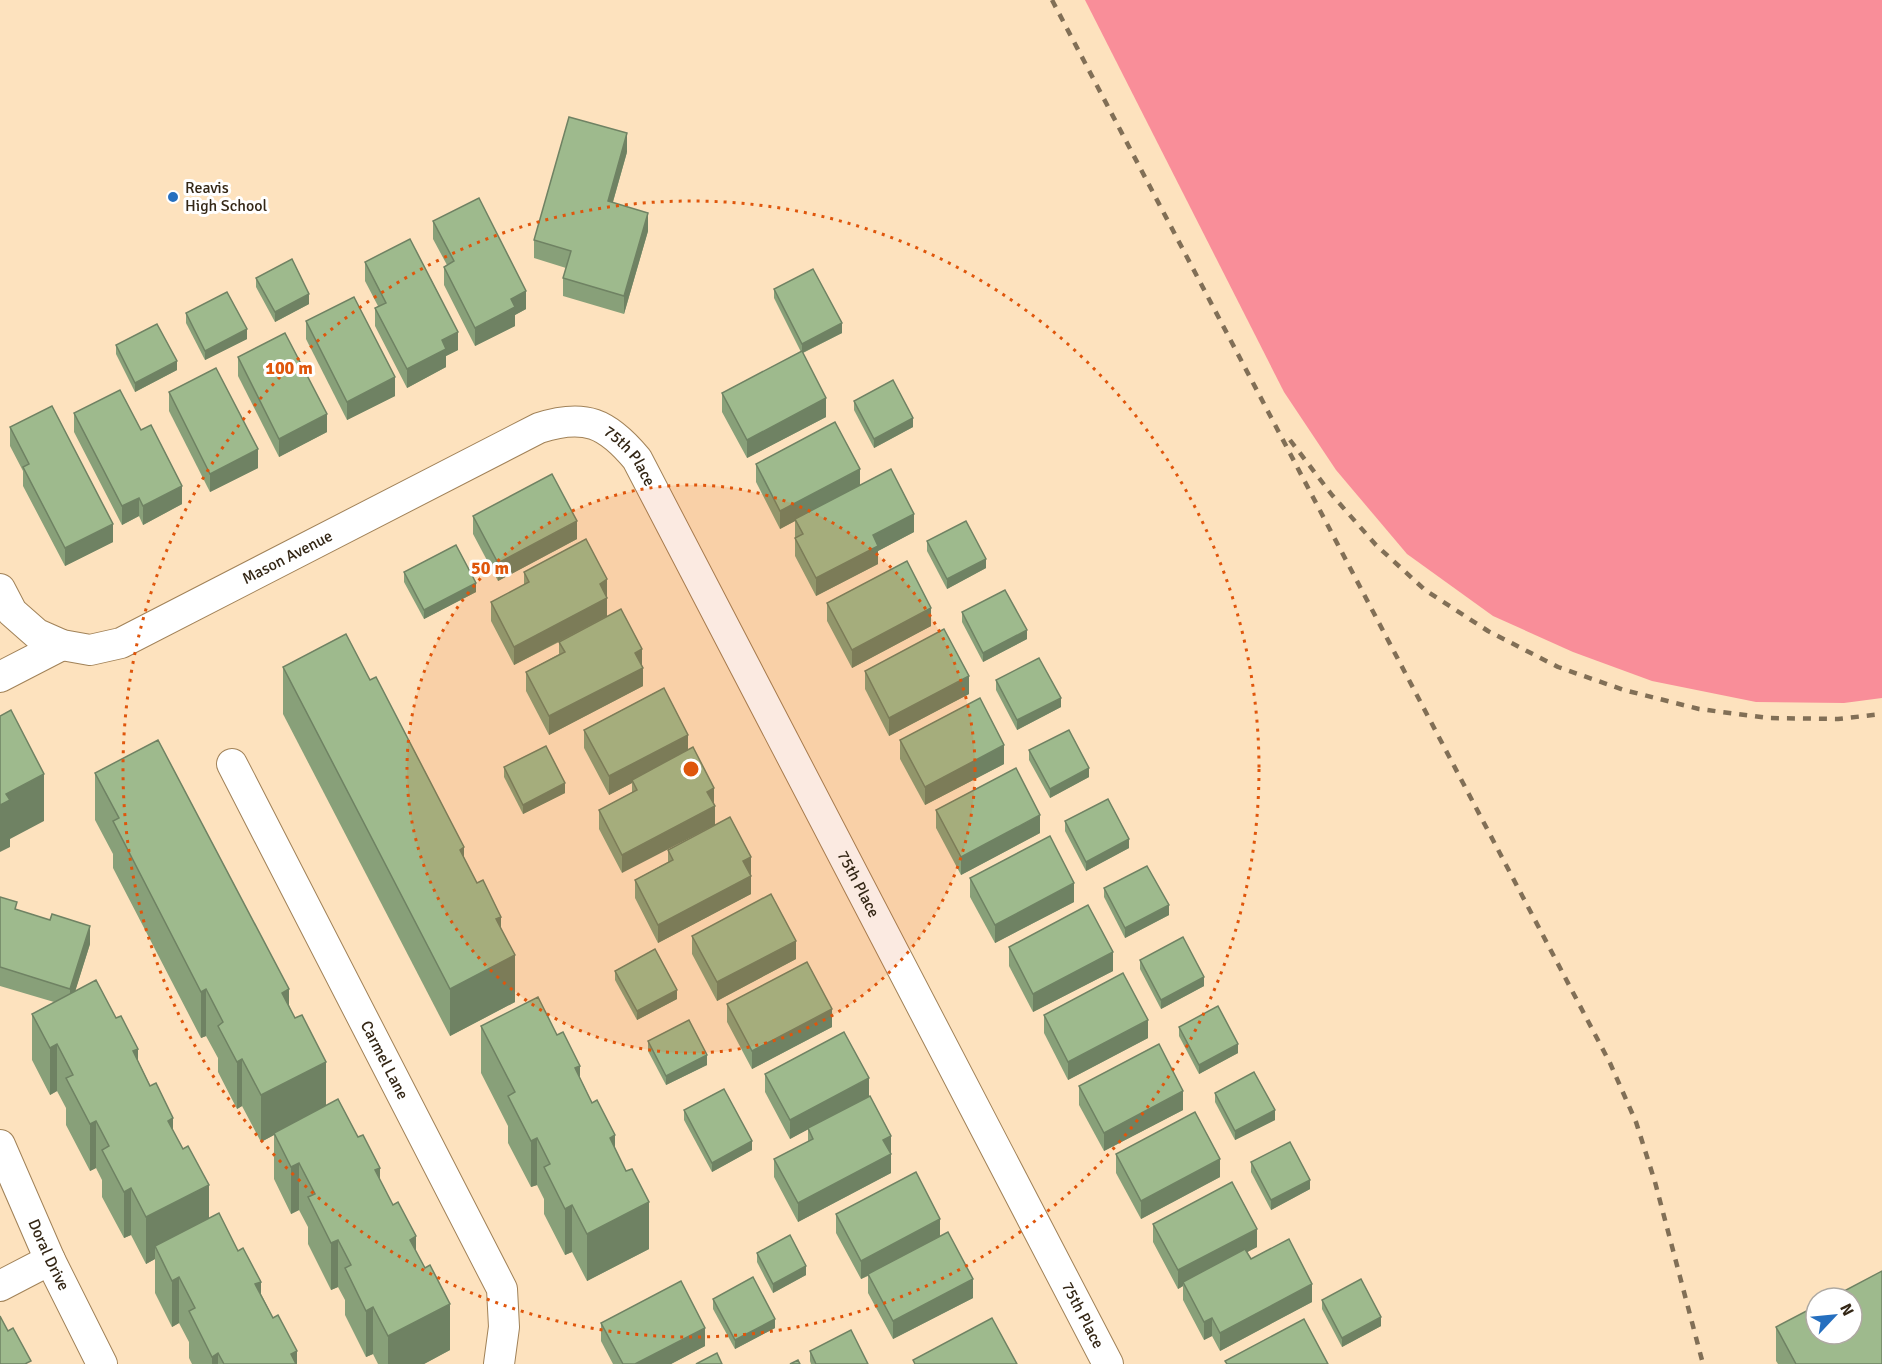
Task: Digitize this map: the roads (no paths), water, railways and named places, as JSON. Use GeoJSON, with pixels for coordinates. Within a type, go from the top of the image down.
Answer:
{"type":"FeatureCollection","features":[{"type":"Feature","properties":{"kind":"street","name":"Mason Avenue"},"geometry":{"type":"LineString","coordinates":[[0,589],[12,612],[37,634],[63,645],[90,650],[121,643],[539,428],[575,420],[589,423]]}},
{"type":"Feature","properties":{"kind":"street","name":"75th Place"},"geometry":{"type":"LineString","coordinates":[[589,423],[606,430],[621,441],[637,459],[1108,1364]]}},
{"type":"Feature","properties":{"kind":"street"},"geometry":{"type":"LineString","coordinates":[[0,677],[63,645]]}},
{"type":"Feature","properties":{"kind":"street","name":"Carmel Lane"},"geometry":{"type":"LineString","coordinates":[[232,764],[502,1289],[504,1327],[499,1364]]}},
{"type":"Feature","properties":{"kind":"street","name":"Doral Drive"},"geometry":{"type":"LineString","coordinates":[[0,1144],[50,1260],[102,1364]]}},
{"type":"Feature","properties":{"kind":"street"},"geometry":{"type":"LineString","coordinates":[[0,1286],[50,1260]]}},
{"type":"Feature","properties":{"kind":"railway"},"geometry":{"type":"LineString","coordinates":[[1052,0],[1610,1063],[1636,1122],[1655,1182],[1703,1364]]}},
{"type":"Feature","properties":{"kind":"railway"},"geometry":{"type":"LineString","coordinates":[[1290,440],[1332,495],[1376,545],[1425,590],[1488,631],[1558,667],[1624,690],[1699,709],[1768,718],[1838,719],[1882,714]]}},
{"type":"Feature","properties":{"kind":"place","name":"Reavis High School"},"geometry":{"type":"Point","coordinates":[173,197]}}]}
